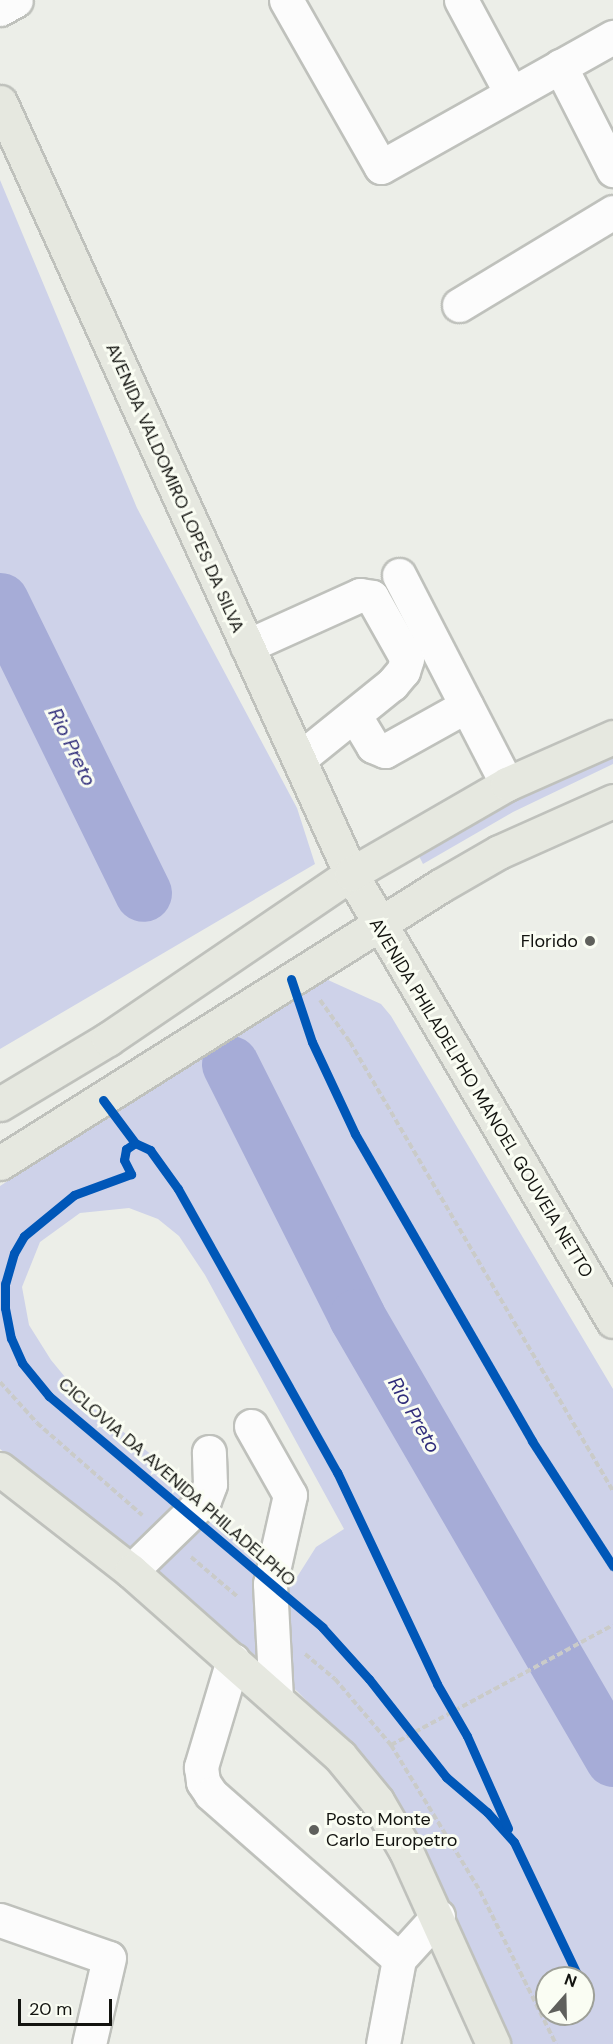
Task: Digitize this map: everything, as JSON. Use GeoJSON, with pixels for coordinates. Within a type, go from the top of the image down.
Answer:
{"type":"FeatureCollection","features":[{"type":"Feature","properties":{"kind":"main road","name":"AVENIDA VALDOMIRO LOPES DA SILVA"},"geometry":{"type":"LineString","coordinates":[[0,102],[351,874]]}},
{"type":"Feature","properties":{"kind":"main road"},"geometry":{"type":"LineString","coordinates":[[0,1104],[108,1039],[351,874],[507,784],[613,737]]}},
{"type":"Feature","properties":{"kind":"main road"},"geometry":{"type":"LineString","coordinates":[[0,1163],[295,991],[377,924],[499,852],[613,801]]}},
{"type":"Feature","properties":{"kind":"main road","name":"AVENIDA PHILADELPHO MANOEL GOUVEIA NETTO"},"geometry":{"type":"LineString","coordinates":[[351,874],[377,924],[613,1321]]}},
{"type":"Feature","properties":{"kind":"main road"},"geometry":{"type":"LineString","coordinates":[[0,1469],[131,1571],[340,1756],[377,1801],[438,1916],[493,2044]]}},
{"type":"Feature","properties":{"kind":"street"},"geometry":{"type":"LineString","coordinates":[[0,9],[16,0]]}},
{"type":"Feature","properties":{"kind":"street"},"geometry":{"type":"LineString","coordinates":[[286,0],[381,167],[613,37]]}},
{"type":"Feature","properties":{"kind":"street"},"geometry":{"type":"LineString","coordinates":[[461,0],[511,93]]}},
{"type":"Feature","properties":{"kind":"street"},"geometry":{"type":"LineString","coordinates":[[561,66],[613,170]]}},
{"type":"Feature","properties":{"kind":"street"},"geometry":{"type":"LineString","coordinates":[[459,305],[613,212]]}},
{"type":"Feature","properties":{"kind":"street"},"geometry":{"type":"LineString","coordinates":[[399,575],[507,784]]}},
{"type":"Feature","properties":{"kind":"street"},"geometry":{"type":"LineString","coordinates":[[248,646],[360,595],[372,597],[407,659],[397,677],[355,716],[299,759]]}},
{"type":"Feature","properties":{"kind":"street"},"geometry":{"type":"LineString","coordinates":[[355,716],[373,746],[385,751],[466,706]]}},
{"type":"Feature","properties":{"kind":"street"},"geometry":{"type":"LineString","coordinates":[[251,1426],[290,1495],[270,1584],[276,1697]]}},
{"type":"Feature","properties":{"kind":"street"},"geometry":{"type":"LineString","coordinates":[[131,1571],[204,1500],[210,1484],[209,1452]]}},
{"type":"Feature","properties":{"kind":"street"},"geometry":{"type":"LineString","coordinates":[[233,1660],[201,1767],[203,1782],[211,1794],[399,1959]]}},
{"type":"Feature","properties":{"kind":"street"},"geometry":{"type":"LineString","coordinates":[[383,2044],[399,1959],[438,1916]]}},
{"type":"Feature","properties":{"kind":"street"},"geometry":{"type":"LineString","coordinates":[[0,1920],[109,1958],[89,2044]]}},
{"type":"Feature","properties":{"kind":"path"},"geometry":{"type":"LineString","coordinates":[[295,991],[315,994],[350,1042],[613,1491]]}},
{"type":"Feature","properties":{"kind":"path"},"geometry":{"type":"LineString","coordinates":[[391,1745],[456,1715],[500,1686],[613,1624]]}},
{"type":"Feature","properties":{"kind":"path"},"geometry":{"type":"LineString","coordinates":[[448,1702],[456,1715]]}},
{"type":"Feature","properties":{"kind":"path"},"geometry":{"type":"LineString","coordinates":[[406,1724],[422,1744]]}},
{"type":"Feature","properties":{"kind":"shaded area"},"geometry":{"type":"Polygon","coordinates":[[[0,180],[137,508],[297,808],[315,864],[0,1049],[0,180]]]}},
{"type":"Feature","properties":{"kind":"shaded area"},"geometry":{"type":"Polygon","coordinates":[[[613,752],[613,764],[513,812],[423,864],[416,850],[613,752]]]}},
{"type":"Feature","properties":{"kind":"shaded area"},"geometry":{"type":"Polygon","coordinates":[[[328,980],[381,1004],[391,1016],[613,1389],[613,2044],[511,2044],[433,1873],[396,1803],[371,1767],[298,1692],[165,1578],[0,1449],[0,1186],[316,981],[328,980]],[[129,1208],[80,1213],[40,1242],[22,1287],[29,1325],[51,1360],[84,1400],[169,1469],[165,1482],[292,1585],[316,1547],[344,1529],[205,1275],[179,1236],[158,1219],[129,1208]]]}},
{"type":"Feature","properties":{"kind":"waterway","name":"Rio Preto"},"geometry":{"type":"LineString","coordinates":[[0,601],[143,893]]}},
{"type":"Feature","properties":{"kind":"waterway","name":"Rio Preto"},"geometry":{"type":"LineString","coordinates":[[230,1064],[357,1317],[613,1758]]}},
{"type":"Feature","properties":{"kind":"cycle path"},"geometry":{"type":"LineString","coordinates":[[291,979],[312,1042],[355,1134],[532,1441],[613,1566]]}},
{"type":"Feature","properties":{"kind":"cycle path","name":"CICLOVIA DA AVENIDA PHILADELPHO"},"geometry":{"type":"LineString","coordinates":[[103,1100],[135,1143],[126,1149],[124,1160],[131,1174],[74,1195],[24,1236],[14,1253],[5,1284],[5,1308],[11,1338],[22,1363],[49,1396],[322,1627],[369,1679],[446,1777],[487,1812],[514,1842],[573,1966]]}},
{"type":"Feature","properties":{"kind":"cycle path"},"geometry":{"type":"LineString","coordinates":[[135,1143],[150,1150],[178,1189],[337,1472],[437,1684],[467,1736],[508,1828]]}},
{"type":"Feature","properties":{"kind":"place","name":"Florido"},"geometry":{"type":"Point","coordinates":[590,941]}},
{"type":"Feature","properties":{"kind":"place","name":"Posto Monte Carlo Europetro"},"geometry":{"type":"Point","coordinates":[314,1830]}}]}
